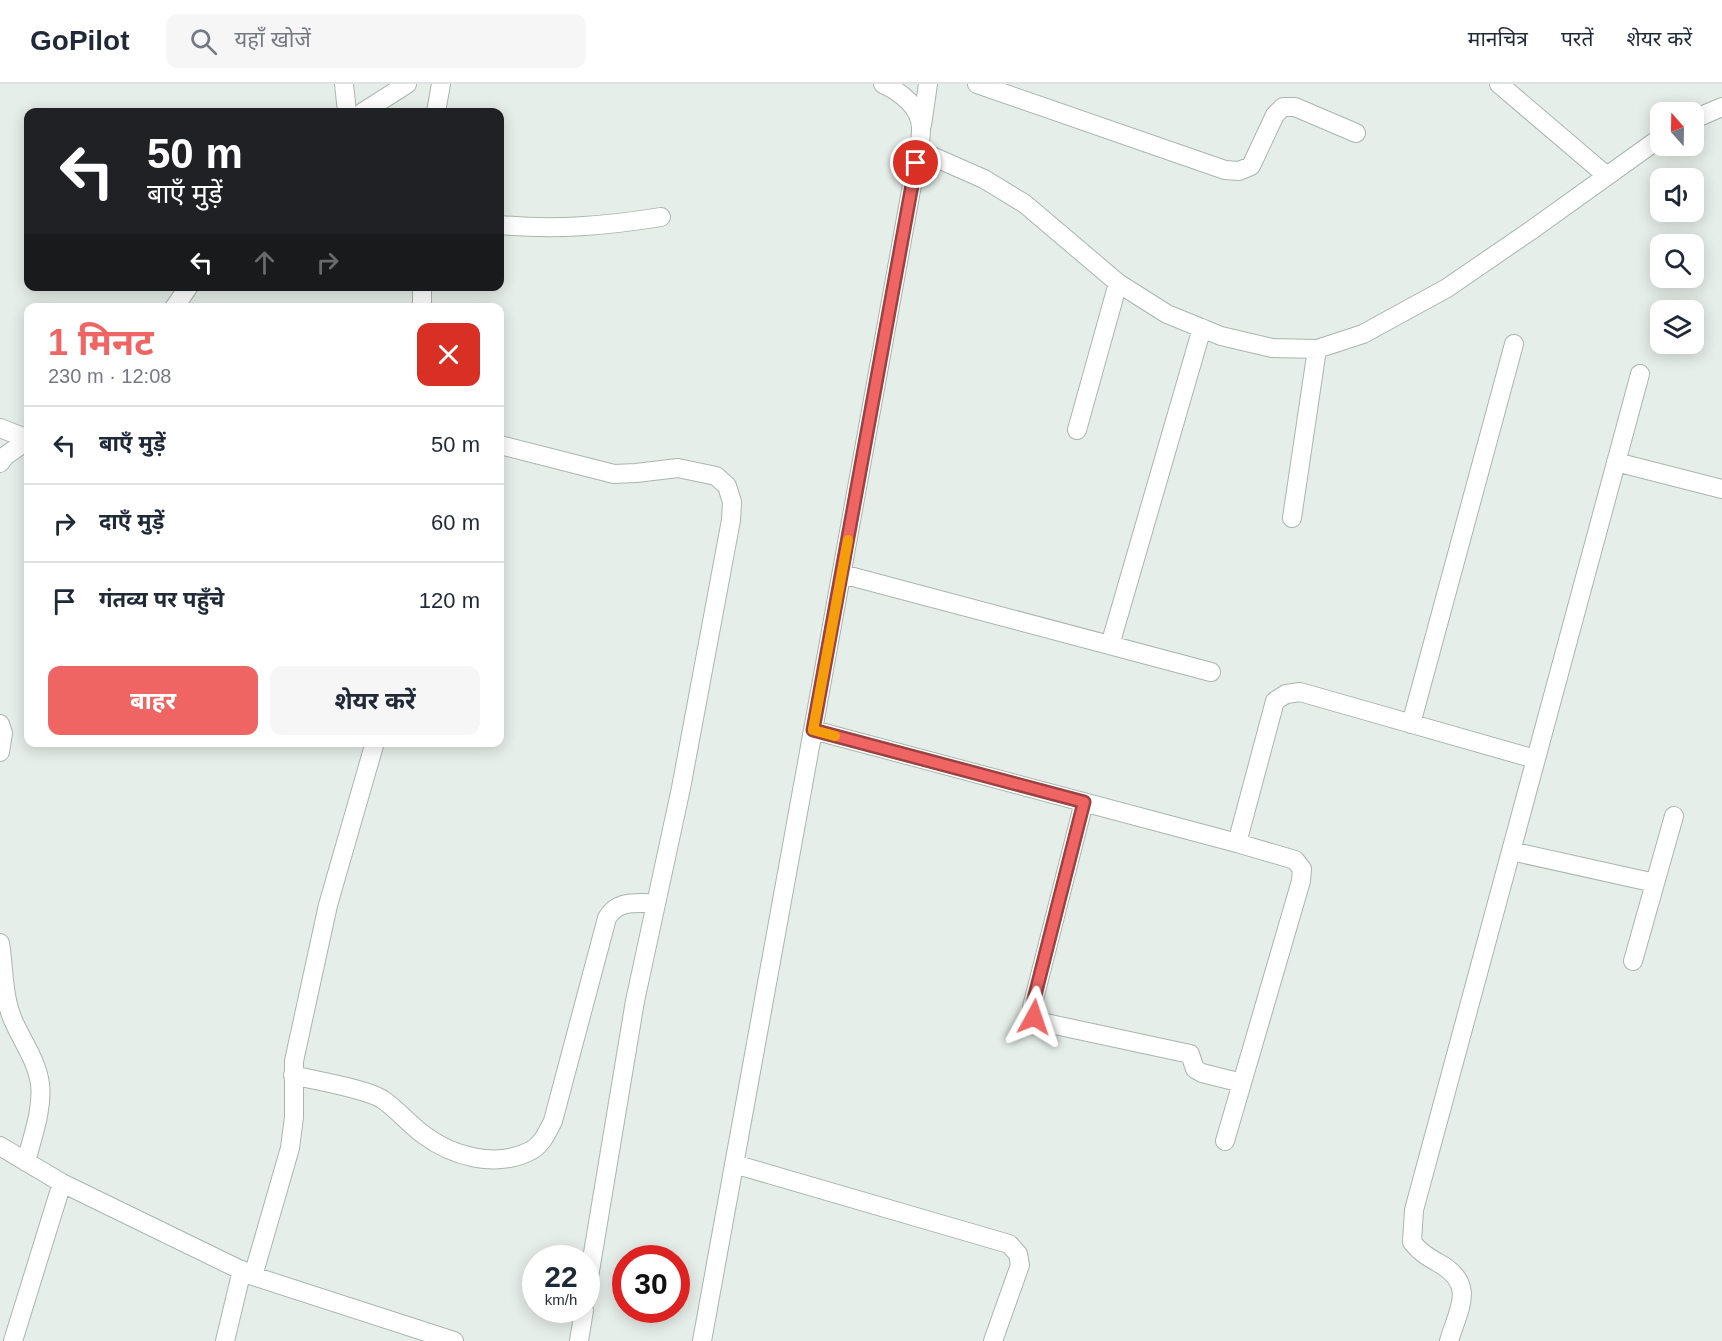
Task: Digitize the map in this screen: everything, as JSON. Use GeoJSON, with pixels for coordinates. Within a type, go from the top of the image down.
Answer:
{"type":"FeatureCollection","features":[{"type":"Feature","properties":{"kind":"street"},"geometry":{"type":"LineString","coordinates":[[344,84],[347,108]]}},
{"type":"Feature","properties":{"kind":"street"},"geometry":{"type":"LineString","coordinates":[[369,108],[407,84]]}},
{"type":"Feature","properties":{"kind":"street"},"geometry":{"type":"LineString","coordinates":[[437,108],[441,84]]}},
{"type":"Feature","properties":{"kind":"street"},"geometry":{"type":"LineString","coordinates":[[884,84],[899,91],[913,106],[921,127]]}},
{"type":"Feature","properties":{"kind":"street"},"geometry":{"type":"LineString","coordinates":[[702,1341],[842,574],[928,84]]}},
{"type":"Feature","properties":{"kind":"street"},"geometry":{"type":"LineString","coordinates":[[976,84],[1225,170],[1239,171],[1251,166],[1275,115],[1284,107],[1295,106],[1356,133]]}},
{"type":"Feature","properties":{"kind":"street"},"geometry":{"type":"LineString","coordinates":[[1499,84],[1607,176]]}},
{"type":"Feature","properties":{"kind":"street"},"geometry":{"type":"LineString","coordinates":[[1704,115],[1722,107]]}},
{"type":"Feature","properties":{"kind":"street"},"geometry":{"type":"LineString","coordinates":[[918,150],[984,179],[1025,204],[1118,283],[1167,314],[1221,336],[1272,348],[1317,349],[1363,334],[1447,288],[1533,230],[1650,145]]}},
{"type":"Feature","properties":{"kind":"street"},"geometry":{"type":"LineString","coordinates":[[504,225],[543,229],[603,226],[662,217]]}},
{"type":"Feature","properties":{"kind":"street"},"geometry":{"type":"LineString","coordinates":[[1077,430],[1118,283]]}},
{"type":"Feature","properties":{"kind":"street"},"geometry":{"type":"LineString","coordinates":[[1110,645],[1202,328]]}},
{"type":"Feature","properties":{"kind":"street"},"geometry":{"type":"LineString","coordinates":[[1411,724],[1514,344]]}},
{"type":"Feature","properties":{"kind":"street"},"geometry":{"type":"LineString","coordinates":[[1292,518],[1317,349]]}},
{"type":"Feature","properties":{"kind":"street"},"geometry":{"type":"LineString","coordinates":[[1449,1341],[1464,1292],[1460,1280],[1449,1270],[1419,1252],[1412,1242],[1413,1219],[1640,374]]}},
{"type":"Feature","properties":{"kind":"street"},"geometry":{"type":"LineString","coordinates":[[0,428],[24,437]]}},
{"type":"Feature","properties":{"kind":"street"},"geometry":{"type":"LineString","coordinates":[[0,463],[5,456],[24,442]]}},
{"type":"Feature","properties":{"kind":"street"},"geometry":{"type":"LineString","coordinates":[[504,445],[614,474],[678,468],[716,477],[727,486],[732,502],[731,520],[681,788],[635,1001],[594,1245]]}},
{"type":"Feature","properties":{"kind":"street"},"geometry":{"type":"LineString","coordinates":[[1616,462],[1722,489]]}},
{"type":"Feature","properties":{"kind":"street"},"geometry":{"type":"LineString","coordinates":[[842,574],[1211,672]]}},
{"type":"Feature","properties":{"kind":"street"},"geometry":{"type":"LineString","coordinates":[[1237,843],[1275,701],[1286,693],[1300,692],[1535,759]]}},
{"type":"Feature","properties":{"kind":"street"},"geometry":{"type":"LineString","coordinates":[[0,724],[3,733],[0,752]]}},
{"type":"Feature","properties":{"kind":"street"},"geometry":{"type":"LineString","coordinates":[[813,730],[1237,843],[1295,861],[1302,869],[1301,881],[1225,1141]]}},
{"type":"Feature","properties":{"kind":"street"},"geometry":{"type":"LineString","coordinates":[[225,1341],[290,1148],[294,1117],[294,1061],[300,1030],[328,905],[374,747]]}},
{"type":"Feature","properties":{"kind":"street"},"geometry":{"type":"LineString","coordinates":[[1084,802],[1032,1007],[1036,1020],[1190,1054],[1195,1069],[1202,1073],[1242,1083]]}},
{"type":"Feature","properties":{"kind":"street"},"geometry":{"type":"LineString","coordinates":[[1633,961],[1674,816]]}},
{"type":"Feature","properties":{"kind":"street"},"geometry":{"type":"LineString","coordinates":[[1511,851],[1655,883]]}},
{"type":"Feature","properties":{"kind":"street"},"geometry":{"type":"LineString","coordinates":[[293,1075],[382,1099],[424,1136],[457,1153],[492,1161],[529,1152],[543,1140],[553,1121],[607,918],[613,908],[622,904],[656,903]]}},
{"type":"Feature","properties":{"kind":"street"},"geometry":{"type":"LineString","coordinates":[[0,943],[7,1002],[12,1019],[34,1063],[40,1082],[41,1097],[27,1162]]}},
{"type":"Feature","properties":{"kind":"street"},"geometry":{"type":"LineString","coordinates":[[0,1146],[62,1183],[248,1273],[405,1334],[454,1341]]}},
{"type":"Feature","properties":{"kind":"street"},"geometry":{"type":"LineString","coordinates":[[734,1164],[1009,1244],[1018,1254],[1020,1265],[993,1341]]}},
{"type":"Feature","properties":{"kind":"street"},"geometry":{"type":"LineString","coordinates":[[13,1341],[62,1183]]}},
{"type":"Feature","properties":{"kind":"street"},"geometry":{"type":"LineString","coordinates":[[579,1341],[582,1323]]}},
{"type":"Feature","properties":{"kind":"slow traffic"},"geometry":{"type":"LineString","coordinates":[[835,736],[813,730],[848,540]]}},
{"type":"Feature","properties":{"kind":"route"},"geometry":{"type":"LineString","coordinates":[[916,163],[813,730],[1084,802],[1032,1007],[1034,1017]]}}]}
